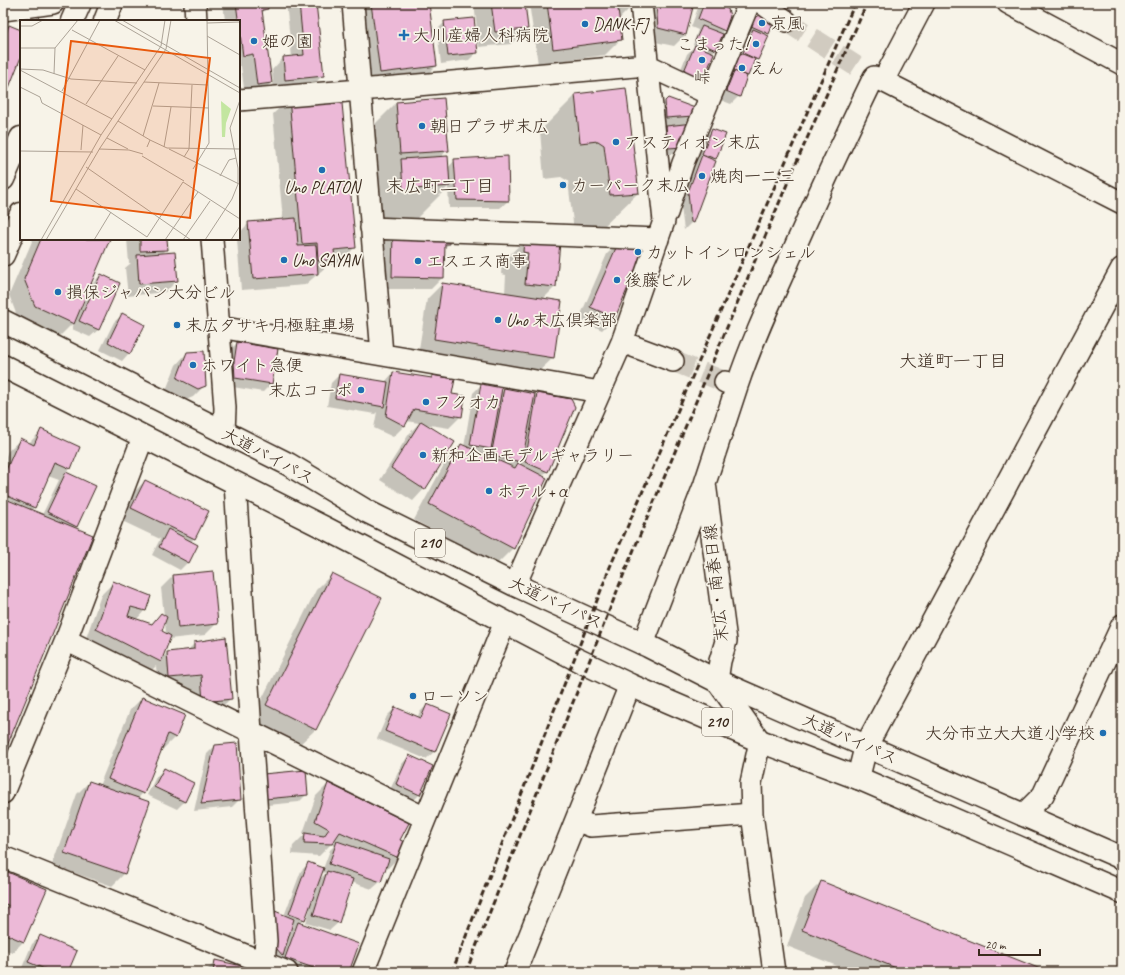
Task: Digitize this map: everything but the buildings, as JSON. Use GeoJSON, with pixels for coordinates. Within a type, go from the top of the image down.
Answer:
{"type":"FeatureCollection","features":[{"type":"Feature","properties":{"kind":"main road"},"geometry":{"type":"LineString","coordinates":[[72,20],[80,3]]}},
{"type":"Feature","properties":{"kind":"main road"},"geometry":{"type":"LineString","coordinates":[[104,20],[112,3]]}},
{"type":"Feature","properties":{"kind":"main road"},"geometry":{"type":"LineString","coordinates":[[3,179],[20,140]]}},
{"type":"Feature","properties":{"kind":"main road"},"geometry":{"type":"LineString","coordinates":[[3,255],[20,216]]}},
{"type":"Feature","properties":{"kind":"main road"},"geometry":{"type":"LineString","coordinates":[[858,778],[866,746],[1122,269]]}},
{"type":"Feature","properties":{"kind":"main road","name":"大道バイパス"},"geometry":{"type":"LineString","coordinates":[[3,321],[288,464],[368,512],[515,585],[643,644],[717,681],[1122,858]]}},
{"type":"Feature","properties":{"kind":"main road","name":"大道バイパス"},"geometry":{"type":"LineString","coordinates":[[3,366],[235,483],[578,660],[630,685],[760,741],[858,778],[1122,892]]}},
{"type":"Feature","properties":{"kind":"street"},"geometry":{"type":"LineString","coordinates":[[3,10],[53,3]]}},
{"type":"Feature","properties":{"kind":"street"},"geometry":{"type":"LineString","coordinates":[[195,3],[196,20]]}},
{"type":"Feature","properties":{"kind":"street"},"geometry":{"type":"LineString","coordinates":[[353,3],[382,354]]}},
{"type":"Feature","properties":{"kind":"street"},"geometry":{"type":"LineString","coordinates":[[640,3],[647,65],[661,230]]}},
{"type":"Feature","properties":{"kind":"street"},"geometry":{"type":"LineString","coordinates":[[515,585],[622,342],[683,163],[749,3]]}},
{"type":"Feature","properties":{"kind":"street"},"geometry":{"type":"LineString","coordinates":[[762,3],[786,21]]}},
{"type":"Feature","properties":{"kind":"street","name":"末広・南春日線"},"geometry":{"type":"LineString","coordinates":[[717,681],[720,661],[726,641],[705,484],[731,384],[752,344],[873,76],[924,3]]}},
{"type":"Feature","properties":{"kind":"street"},"geometry":{"type":"LineString","coordinates":[[1008,3],[1122,64]]}},
{"type":"Feature","properties":{"kind":"street"},"geometry":{"type":"LineString","coordinates":[[240,100],[647,65],[711,95]]}},
{"type":"Feature","properties":{"kind":"street"},"geometry":{"type":"LineString","coordinates":[[873,76],[1122,203]]}},
{"type":"Feature","properties":{"kind":"street"},"geometry":{"type":"LineString","coordinates":[[371,228],[661,230]]}},
{"type":"Feature","properties":{"kind":"street"},"geometry":{"type":"LineString","coordinates":[[212,240],[225,408],[224,433]]}},
{"type":"Feature","properties":{"kind":"street"},"geometry":{"type":"LineString","coordinates":[[219,327],[600,392]]}},
{"type":"Feature","properties":{"kind":"street"},"geometry":{"type":"LineString","coordinates":[[622,342],[673,361]]}},
{"type":"Feature","properties":{"kind":"street"},"geometry":{"type":"LineString","coordinates":[[3,793],[66,640],[143,437]]}},
{"type":"Feature","properties":{"kind":"street"},"geometry":{"type":"LineString","coordinates":[[235,483],[266,941],[264,968]]}},
{"type":"Feature","properties":{"kind":"street"},"geometry":{"type":"LineString","coordinates":[[643,644],[705,484]]}},
{"type":"Feature","properties":{"kind":"street"},"geometry":{"type":"LineString","coordinates":[[363,972],[505,622]]}},
{"type":"Feature","properties":{"kind":"street"},"geometry":{"type":"LineString","coordinates":[[1023,815],[1043,795],[1122,625]]}},
{"type":"Feature","properties":{"kind":"street"},"geometry":{"type":"LineString","coordinates":[[66,640],[426,818]]}},
{"type":"Feature","properties":{"kind":"street"},"geometry":{"type":"LineString","coordinates":[[717,681],[760,741],[751,783],[752,814],[774,972]]}},
{"type":"Feature","properties":{"kind":"street"},"geometry":{"type":"LineString","coordinates":[[515,972],[630,685]]}},
{"type":"Feature","properties":{"kind":"street"},"geometry":{"type":"LineString","coordinates":[[576,820],[591,826],[752,814]]}},
{"type":"Feature","properties":{"kind":"street"},"geometry":{"type":"LineString","coordinates":[[3,857],[264,968],[287,972]]}},
{"type":"Feature","properties":{"kind":"tunnel"},"geometry":{"type":"LineString","coordinates":[[786,21],[862,70]]}},
{"type":"Feature","properties":{"kind":"tunnel"},"geometry":{"type":"LineString","coordinates":[[673,361],[725,382]]}},
{"type":"Feature","properties":{"kind":"railway"},"geometry":{"type":"LineString","coordinates":[[452,972],[610,567],[855,3]]}},
{"type":"Feature","properties":{"kind":"railway"},"geometry":{"type":"LineString","coordinates":[[466,972],[625,571],[790,177],[867,3]]}},
{"type":"Feature","properties":{"kind":"place","name":"京風"},"geometry":{"type":"Point","coordinates":[762,23]}},
{"type":"Feature","properties":{"kind":"place","name":"DANK-FJ"},"geometry":{"type":"Point","coordinates":[585,24]}},
{"type":"Feature","properties":{"kind":"place","name":"大川産婦人科病院"},"geometry":{"type":"Point","coordinates":[404,35]}},
{"type":"Feature","properties":{"kind":"place","name":"姫の園"},"geometry":{"type":"Point","coordinates":[254,41]}},
{"type":"Feature","properties":{"kind":"place","name":"こまった!"},"geometry":{"type":"Point","coordinates":[756,44]}},
{"type":"Feature","properties":{"kind":"place","name":"峠"},"geometry":{"type":"Point","coordinates":[702,60]}},
{"type":"Feature","properties":{"kind":"place","name":"えん"},"geometry":{"type":"Point","coordinates":[742,68]}},
{"type":"Feature","properties":{"kind":"place","name":"朝日プラザ末広"},"geometry":{"type":"Point","coordinates":[422,126]}},
{"type":"Feature","properties":{"kind":"place","name":"アスティオン末広"},"geometry":{"type":"Point","coordinates":[616,142]}},
{"type":"Feature","properties":{"kind":"place","name":"Uno PLATON"},"geometry":{"type":"Point","coordinates":[322,170]}},
{"type":"Feature","properties":{"kind":"place","name":"焼肉一二三"},"geometry":{"type":"Point","coordinates":[702,176]}},
{"type":"Feature","properties":{"kind":"place","name":"カーパーク末広"},"geometry":{"type":"Point","coordinates":[563,185]}},
{"type":"Feature","properties":{"kind":"place","name":"カットインロンシェル"},"geometry":{"type":"Point","coordinates":[638,252]}},
{"type":"Feature","properties":{"kind":"place","name":"Uno SAYAN"},"geometry":{"type":"Point","coordinates":[284,260]}},
{"type":"Feature","properties":{"kind":"place","name":"エスエス商事"},"geometry":{"type":"Point","coordinates":[418,261]}},
{"type":"Feature","properties":{"kind":"place","name":"後藤ビル"},"geometry":{"type":"Point","coordinates":[617,280]}},
{"type":"Feature","properties":{"kind":"place","name":"損保ジャパン大分ビル"},"geometry":{"type":"Point","coordinates":[58,292]}},
{"type":"Feature","properties":{"kind":"place","name":"Uno 末広倶楽部"},"geometry":{"type":"Point","coordinates":[498,320]}},
{"type":"Feature","properties":{"kind":"place","name":"末広タサキ月極駐車場"},"geometry":{"type":"Point","coordinates":[177,325]}},
{"type":"Feature","properties":{"kind":"place","name":"ホワイト急便"},"geometry":{"type":"Point","coordinates":[193,365]}},
{"type":"Feature","properties":{"kind":"place","name":"末広コーポ"},"geometry":{"type":"Point","coordinates":[361,390]}},
{"type":"Feature","properties":{"kind":"place","name":"フクオカ"},"geometry":{"type":"Point","coordinates":[426,402]}},
{"type":"Feature","properties":{"kind":"place","name":"新和企画モデルギャラリー"},"geometry":{"type":"Point","coordinates":[423,455]}},
{"type":"Feature","properties":{"kind":"place","name":"ホテル+α"},"geometry":{"type":"Point","coordinates":[489,491]}},
{"type":"Feature","properties":{"kind":"place","name":"ローソン"},"geometry":{"type":"Point","coordinates":[413,696]}},
{"type":"Feature","properties":{"kind":"place","name":"大分市立大大道小学校"},"geometry":{"type":"Point","coordinates":[1103,733]}},
{"type":"Feature","properties":{"kind":"district","name":"末広町二丁目"},"geometry":{"type":"Point","coordinates":[440,186]}},
{"type":"Feature","properties":{"kind":"district","name":"大道町一丁目"},"geometry":{"type":"Point","coordinates":[953,361]}}]}
